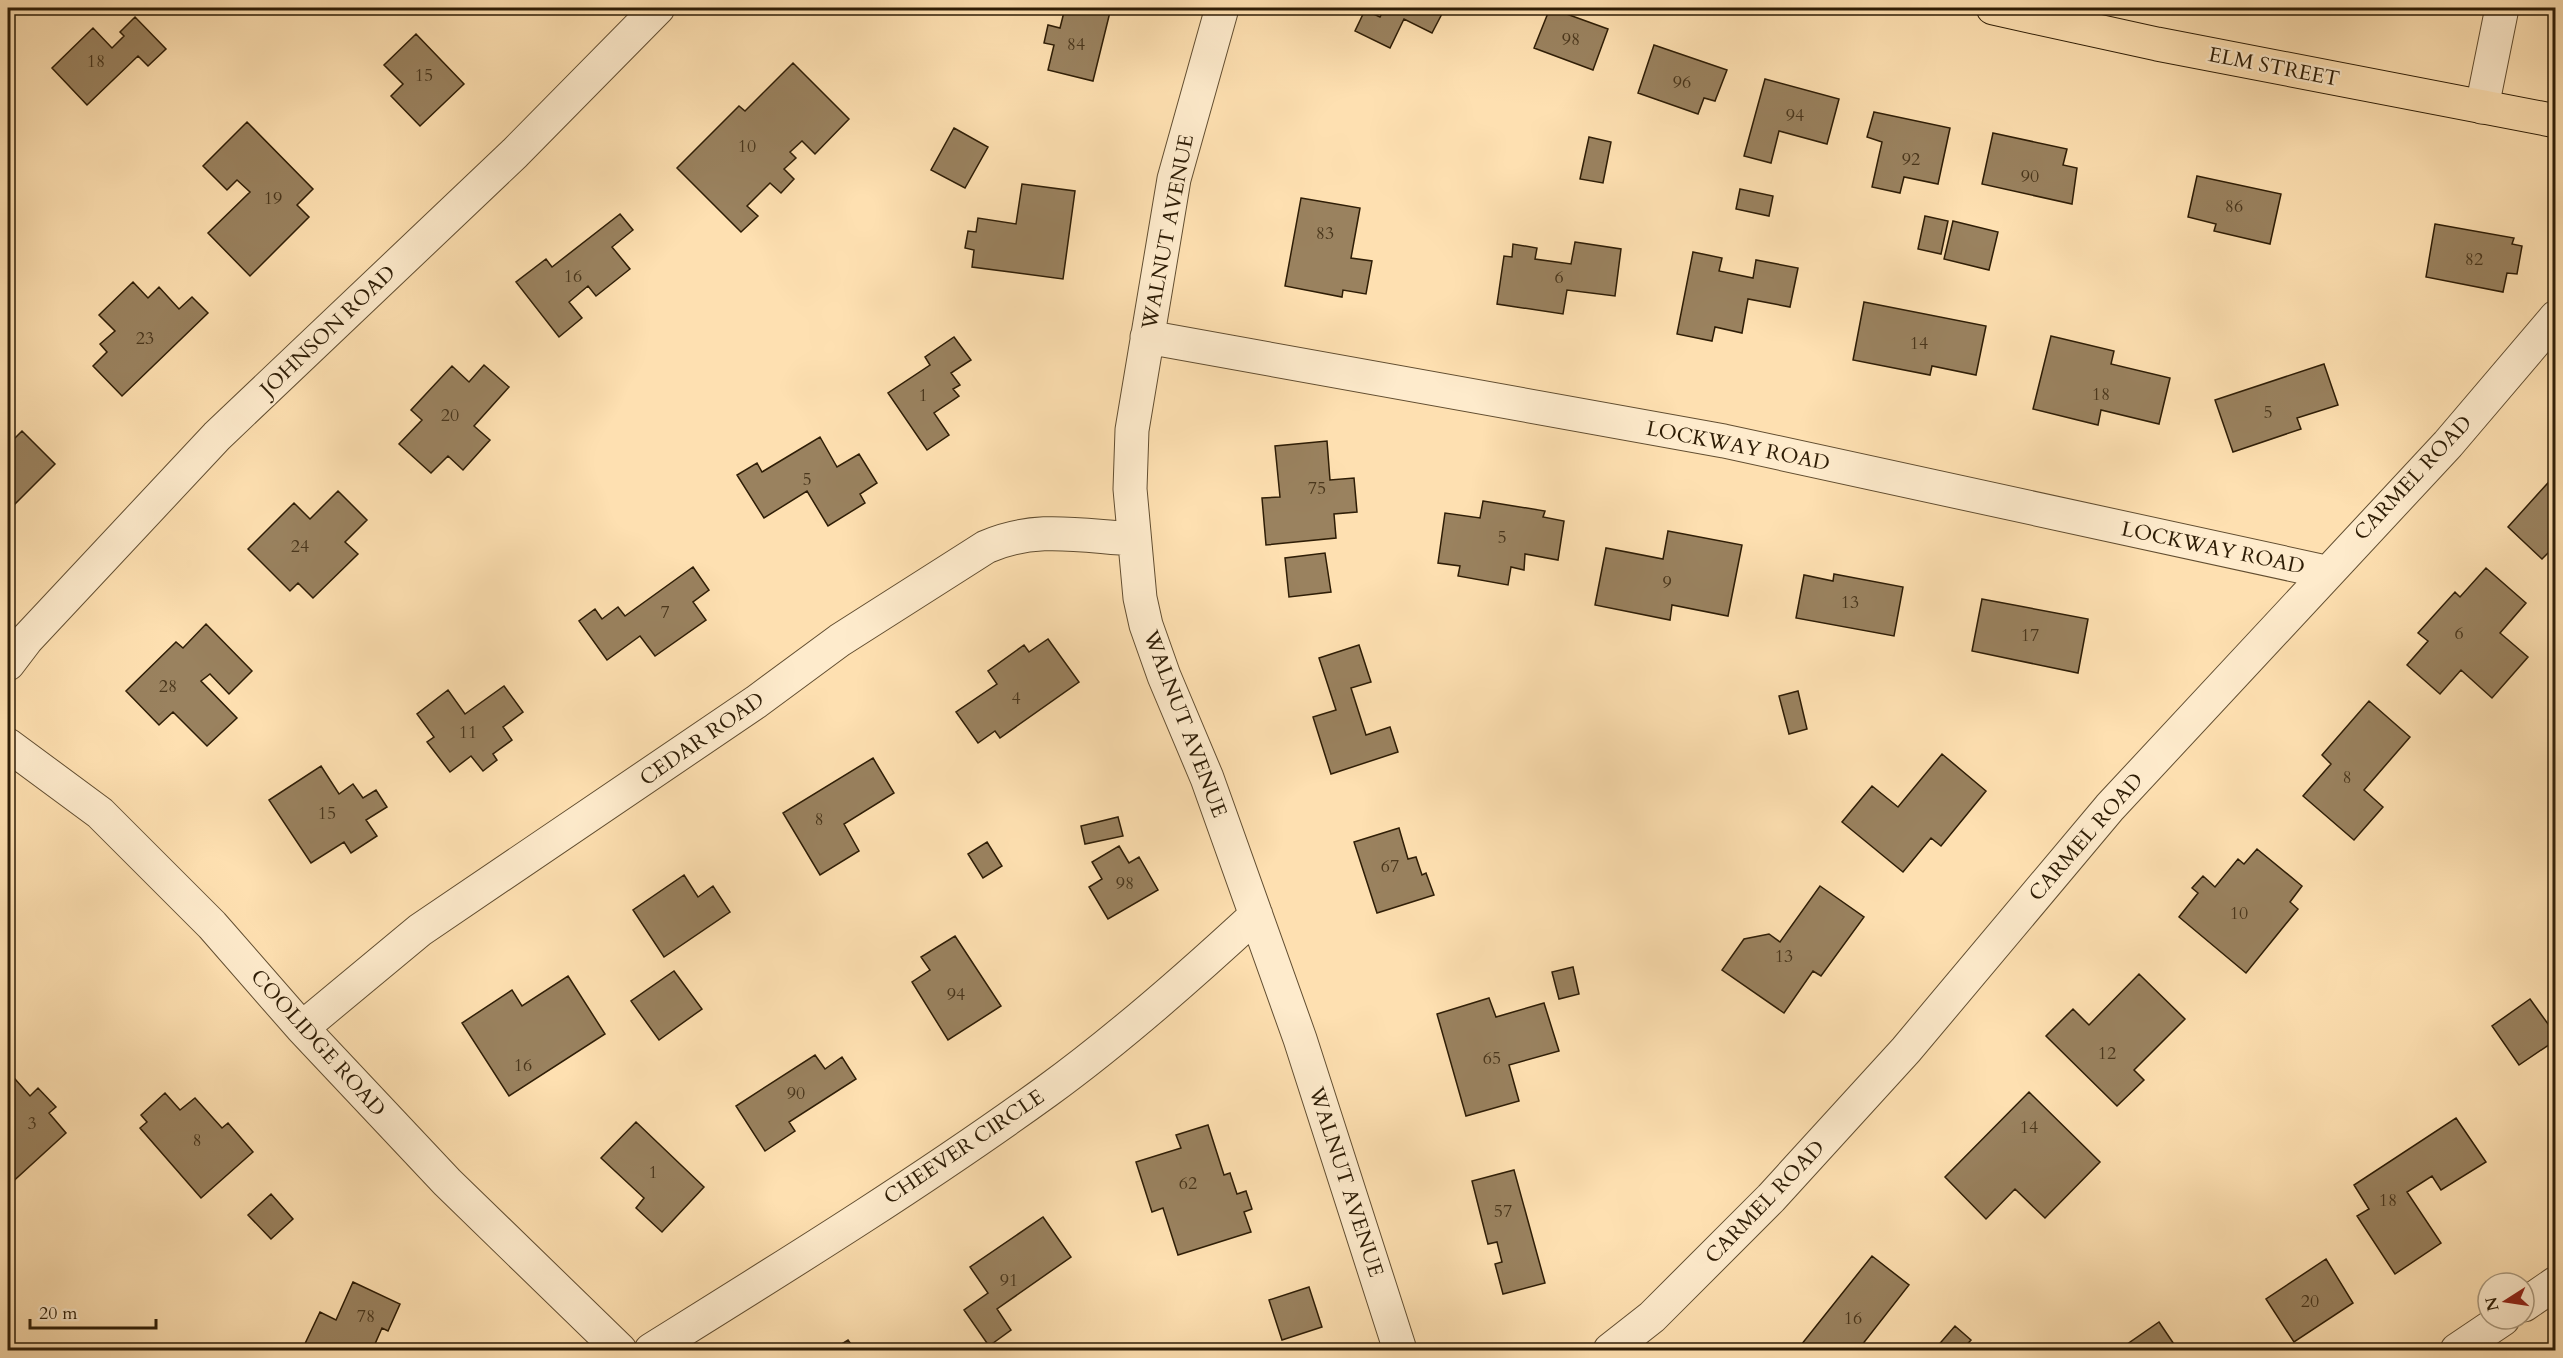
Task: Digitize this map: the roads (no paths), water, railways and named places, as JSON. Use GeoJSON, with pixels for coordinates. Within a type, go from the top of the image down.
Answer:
{"type":"FeatureCollection","features":[{"type":"Feature","properties":{"kind":"main road","name":"ELM STREET"},"geometry":{"type":"LineString","coordinates":[[1993,8],[2157,44],[2556,121]]}},
{"type":"Feature","properties":{"kind":"street","name":"JOHNSON ROAD"},"geometry":{"type":"LineString","coordinates":[[8,664],[27,639],[217,436],[515,153],[658,8]]}},
{"type":"Feature","properties":{"kind":"street","name":"WALNUT AVENUE"},"geometry":{"type":"LineString","coordinates":[[1222,8],[1174,179],[1147,337],[1132,430],[1130,489],[1134,539],[1146,624],[1164,676],[1207,778],[1300,1039],[1400,1350]]}},
{"type":"Feature","properties":{"kind":"street"},"geometry":{"type":"LineString","coordinates":[[2482,107],[2502,8]]}},
{"type":"Feature","properties":{"kind":"street","name":"CARMEL ROAD"},"geometry":{"type":"LineString","coordinates":[[1610,1350],[1652,1317],[1771,1198],[1905,1050],[2110,807],[2326,572],[2448,444],[2556,317]]}},
{"type":"Feature","properties":{"kind":"street","name":"LOCKWAY ROAD"},"geometry":{"type":"LineString","coordinates":[[1147,337],[1724,441],[2326,572]]}},
{"type":"Feature","properties":{"kind":"street","name":"CEDAR ROAD"},"geometry":{"type":"LineString","coordinates":[[302,1028],[420,930],[737,715],[840,640],[986,547],[1010,537],[1036,532],[1134,539]]}},
{"type":"Feature","properties":{"kind":"street","name":"COOLIDGE ROAD"},"geometry":{"type":"LineString","coordinates":[[8,746],[100,813],[212,925],[302,1028],[447,1182],[620,1350]]}},
{"type":"Feature","properties":{"kind":"street","name":"CHEEVER CIRCLE"},"geometry":{"type":"LineString","coordinates":[[651,1350],[933,1169],[1048,1090],[1188,979],[1256,915]]}},
{"type":"Feature","properties":{"kind":"street"},"geometry":{"type":"LineString","coordinates":[[2536,1297],[2556,1283]]}},
{"type":"Feature","properties":{"kind":"street"},"geometry":{"type":"LineString","coordinates":[[2457,1350],[2485,1331]]}}]}
